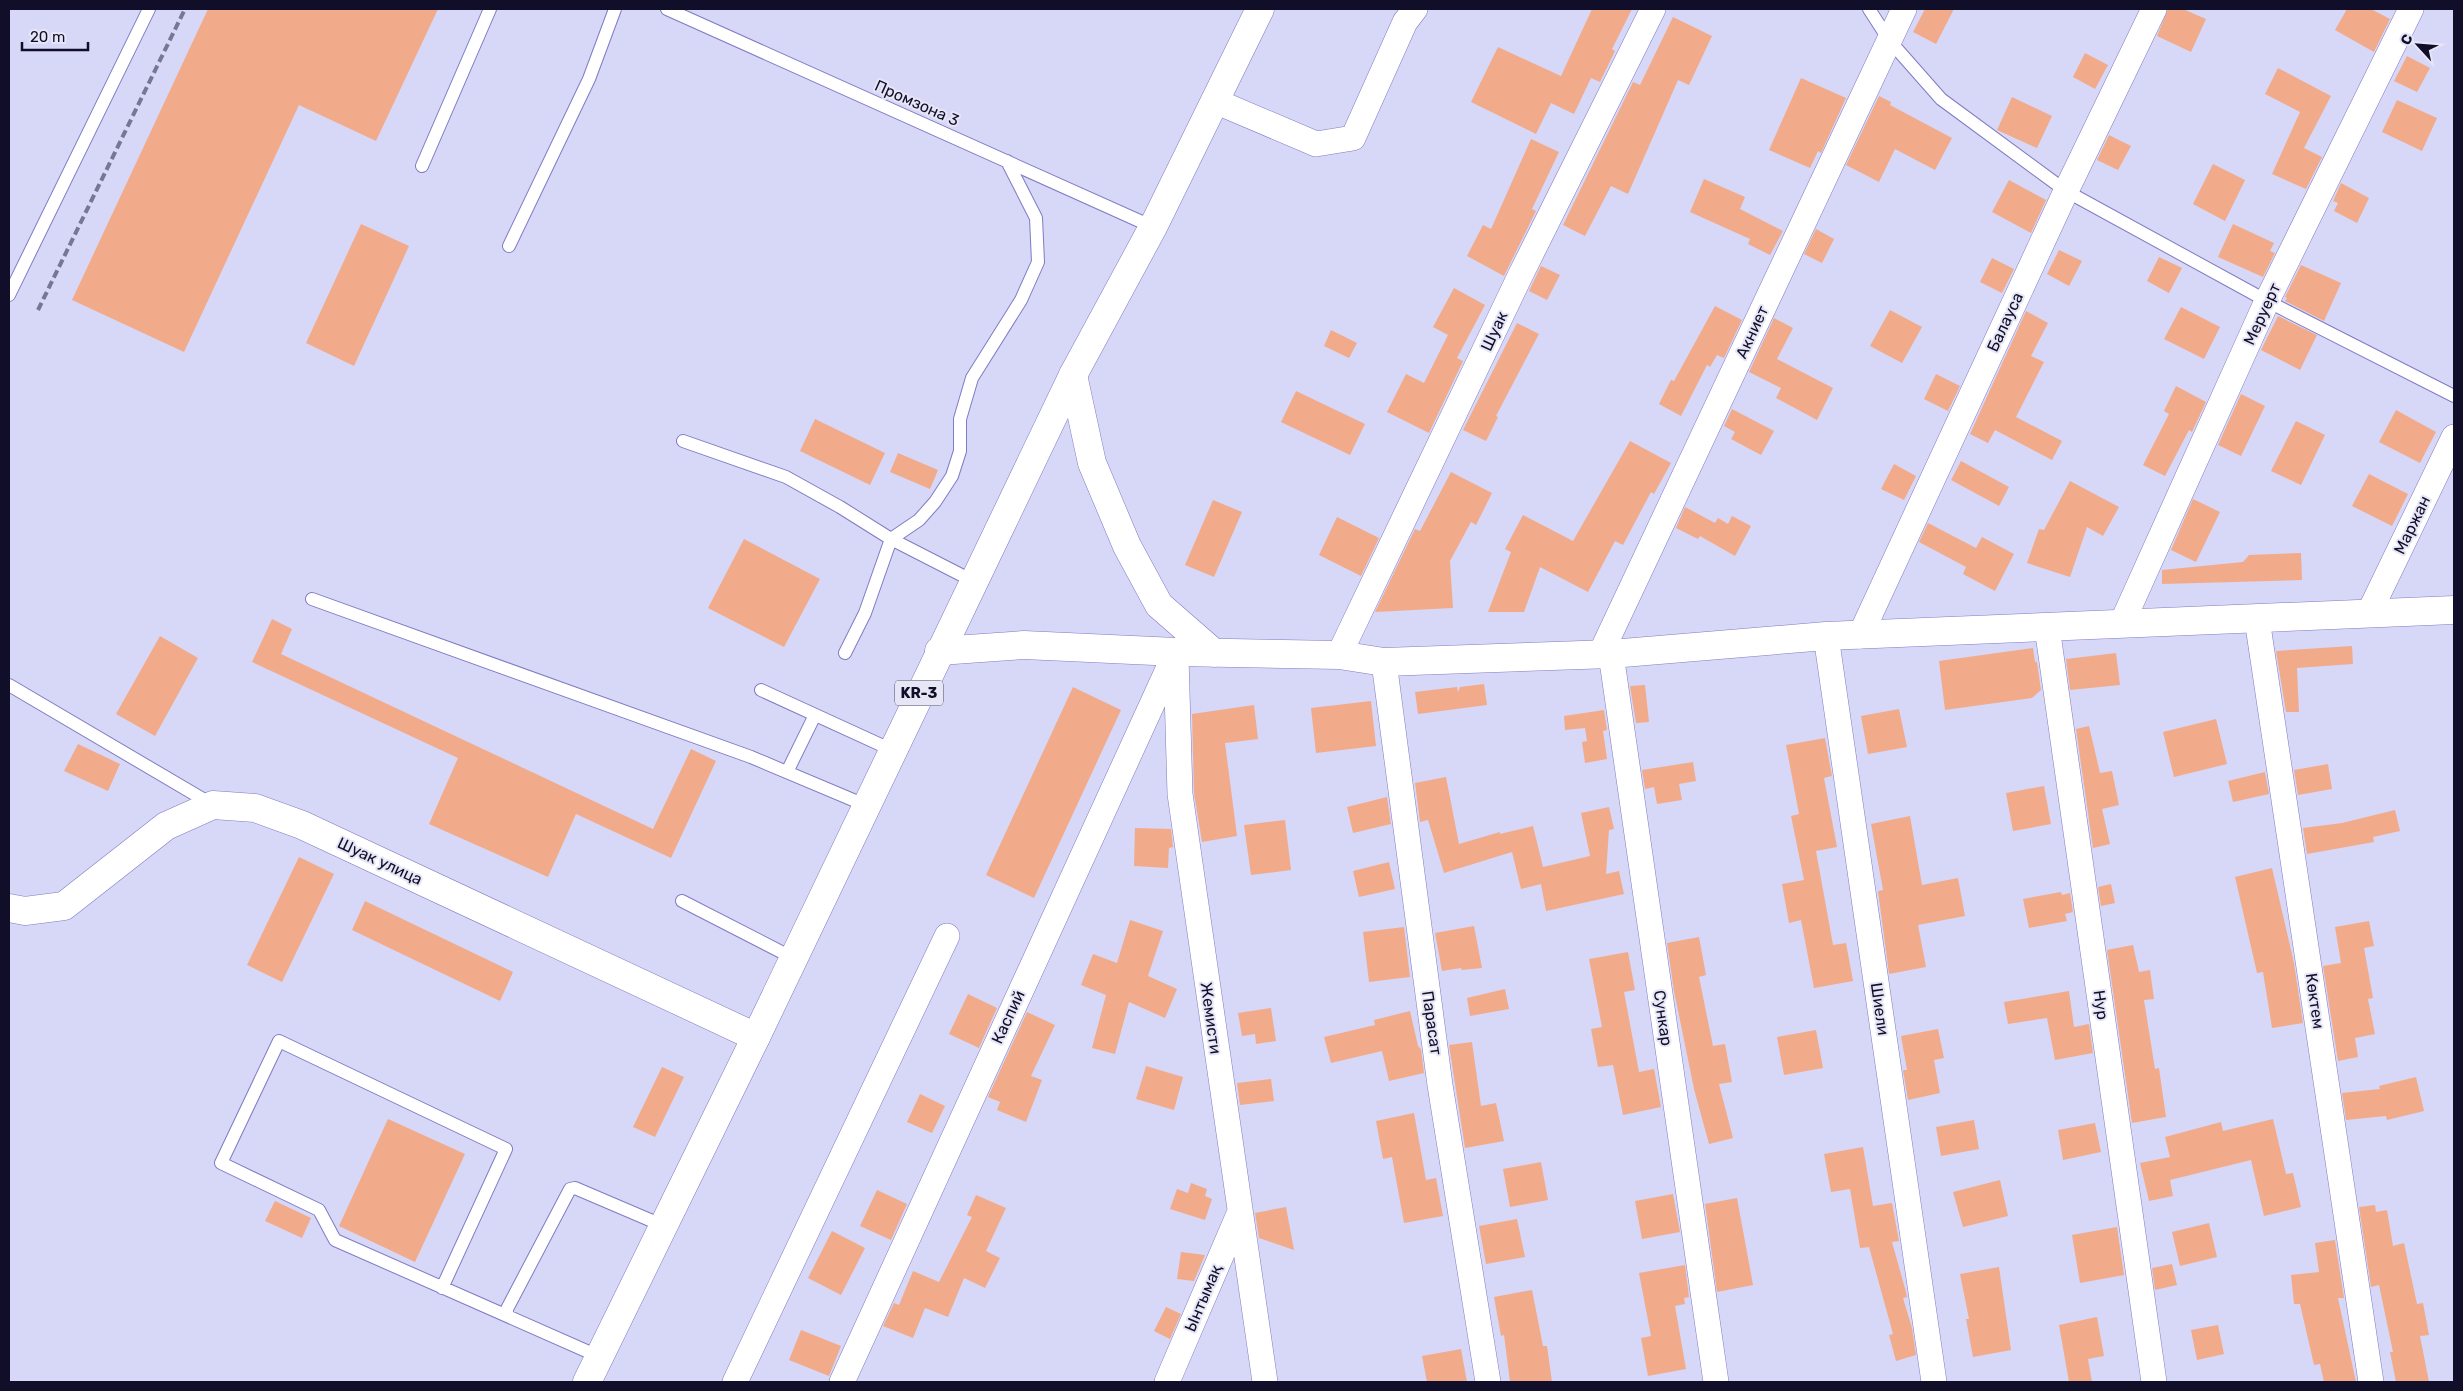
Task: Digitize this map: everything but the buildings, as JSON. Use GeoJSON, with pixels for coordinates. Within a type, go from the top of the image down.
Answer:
{"type":"FeatureCollection","features":[{"type":"Feature","properties":{"kind":"street","name":"KR-3"},"geometry":{"type":"LineString","coordinates":[[587,1382],[756,1037],[939,650],[1073,375],[1153,227],[1260,9]]}},
{"type":"Feature","properties":{"kind":"street"},"geometry":{"type":"LineString","coordinates":[[1215,101],[1316,144],[1353,138],[1405,22],[1415,9]]}},
{"type":"Feature","properties":{"kind":"street","name":"Шуак"},"geometry":{"type":"LineString","coordinates":[[1339,655],[1520,276],[1653,9]]}},
{"type":"Feature","properties":{"kind":"street","name":"Акниет"},"geometry":{"type":"LineString","coordinates":[[1606,655],[1888,40],[1904,9]]}},
{"type":"Feature","properties":{"kind":"street","name":"Балауса"},"geometry":{"type":"LineString","coordinates":[[1860,636],[2066,191],[2154,9]]}},
{"type":"Feature","properties":{"kind":"street","name":"Меруерт"},"geometry":{"type":"LineString","coordinates":[[2122,623],[2267,301],[2411,9]]}},
{"type":"Feature","properties":{"kind":"street"},"geometry":{"type":"LineString","coordinates":[[1073,375],[1092,463],[1127,546],[1159,605],[1214,653]]}},
{"type":"Feature","properties":{"kind":"street","name":"Маржан"},"geometry":{"type":"LineString","coordinates":[[2369,613],[2454,437]]}},
{"type":"Feature","properties":{"kind":"street"},"geometry":{"type":"LineString","coordinates":[[939,650],[1024,644],[1176,652],[1339,655],[1384,662],[1606,655],[1826,636],[2454,610]]}},
{"type":"Feature","properties":{"kind":"street","name":"Көктем"},"geometry":{"type":"LineString","coordinates":[[2258,619],[2372,1382]]}},
{"type":"Feature","properties":{"kind":"street","name":"Нур"},"geometry":{"type":"LineString","coordinates":[[2047,627],[2154,1382]]}},
{"type":"Feature","properties":{"kind":"street","name":"Шиели"},"geometry":{"type":"LineString","coordinates":[[1826,636],[1934,1382]]}},
{"type":"Feature","properties":{"kind":"street","name":"Жемисти"},"geometry":{"type":"LineString","coordinates":[[1176,652],[1180,794],[1239,1214],[1265,1382]]}},
{"type":"Feature","properties":{"kind":"street","name":"Каспий"},"geometry":{"type":"LineString","coordinates":[[842,1382],[1176,652]]}},
{"type":"Feature","properties":{"kind":"street","name":"Сункар"},"geometry":{"type":"LineString","coordinates":[[1606,655],[1716,1382]]}},
{"type":"Feature","properties":{"kind":"street","name":"Парасат"},"geometry":{"type":"LineString","coordinates":[[1384,662],[1440,1085],[1488,1382]]}},
{"type":"Feature","properties":{"kind":"street","name":"Шуак улица"},"geometry":{"type":"LineString","coordinates":[[9,908],[25,911],[64,906],[166,826],[213,805],[255,808],[302,825],[756,1037]]}},
{"type":"Feature","properties":{"kind":"street"},"geometry":{"type":"LineString","coordinates":[[735,1382],[947,936]]}},
{"type":"Feature","properties":{"kind":"street","name":"Ынтымақ"},"geometry":{"type":"LineString","coordinates":[[1167,1382],[1239,1214]]}},
{"type":"Feature","properties":{"kind":"lane"},"geometry":{"type":"LineString","coordinates":[[9,295],[149,9]]}},
{"type":"Feature","properties":{"kind":"lane"},"geometry":{"type":"LineString","coordinates":[[422,166],[490,9]]}},
{"type":"Feature","properties":{"kind":"lane"},"geometry":{"type":"LineString","coordinates":[[509,246],[589,79],[614,9]]}},
{"type":"Feature","properties":{"kind":"lane","name":"Промзона 3"},"geometry":{"type":"LineString","coordinates":[[667,9],[689,13],[1153,227]]}},
{"type":"Feature","properties":{"kind":"lane"},"geometry":{"type":"LineString","coordinates":[[1868,9],[1888,40],[1941,99],[2066,191],[2267,301],[2454,396]]}},
{"type":"Feature","properties":{"kind":"lane"},"geometry":{"type":"LineString","coordinates":[[845,653],[865,613],[891,539],[919,520],[935,502],[952,476],[960,451],[960,419],[972,378],[1021,300],[1038,262],[1036,218],[1007,161]]}},
{"type":"Feature","properties":{"kind":"lane"},"geometry":{"type":"LineString","coordinates":[[683,441],[786,477],[891,539],[973,581]]}},
{"type":"Feature","properties":{"kind":"lane"},"geometry":{"type":"LineString","coordinates":[[312,599],[751,757],[865,805]]}},
{"type":"Feature","properties":{"kind":"lane"},"geometry":{"type":"LineString","coordinates":[[9,685],[213,805]]}},
{"type":"Feature","properties":{"kind":"lane"},"geometry":{"type":"LineString","coordinates":[[761,690],[892,750]]}},
{"type":"Feature","properties":{"kind":"lane"},"geometry":{"type":"LineString","coordinates":[[787,772],[815,715]]}},
{"type":"Feature","properties":{"kind":"lane"},"geometry":{"type":"LineString","coordinates":[[682,901],[793,958]]}},
{"type":"Feature","properties":{"kind":"lane"},"geometry":{"type":"LineString","coordinates":[[442,1288],[506,1149],[279,1041],[220,1163],[319,1210],[335,1240],[442,1288],[507,1315],[600,1357]]}},
{"type":"Feature","properties":{"kind":"lane"},"geometry":{"type":"LineString","coordinates":[[507,1315],[507,1309],[570,1189],[575,1188],[664,1226]]}},
{"type":"Feature","properties":{"kind":"railway"},"geometry":{"type":"LineString","coordinates":[[38,310],[185,9]]}}]}
